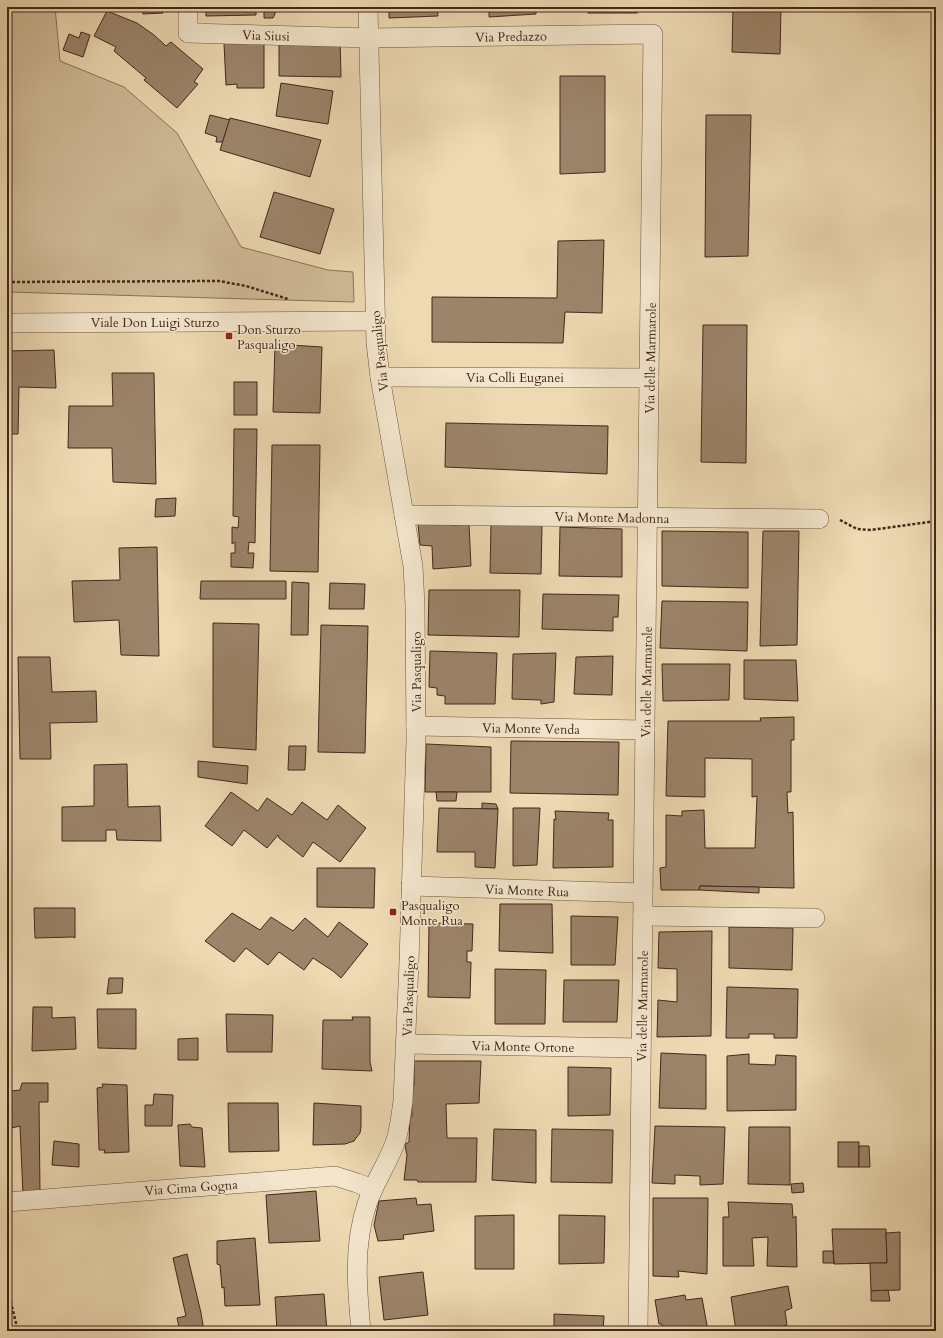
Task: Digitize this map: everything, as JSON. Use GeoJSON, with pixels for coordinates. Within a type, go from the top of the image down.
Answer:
{"type":"FeatureCollection","features":[{"type":"Feature","properties":{"kind":"street","name":"Via Siusi"},"geometry":{"type":"LineString","coordinates":[[188,7],[188,33],[368,38]]}},
{"type":"Feature","properties":{"kind":"street","name":"Via Pasqualigo"},"geometry":{"type":"LineString","coordinates":[[361,1331],[357,1287],[358,1242],[367,1203],[396,1141],[403,1101],[416,726],[415,605],[413,566],[380,377],[375,321],[368,7]]}},
{"type":"Feature","properties":{"kind":"street","name":"Via Predazzo"},"geometry":{"type":"LineString","coordinates":[[368,38],[654,34]]}},
{"type":"Feature","properties":{"kind":"street","name":"Via delle Marmarole"},"geometry":{"type":"LineString","coordinates":[[638,1331],[654,34]]}},
{"type":"Feature","properties":{"kind":"street","name":"Viale Don Luigi Sturzo"},"geometry":{"type":"LineString","coordinates":[[7,324],[375,321]]}},
{"type":"Feature","properties":{"kind":"street","name":"Via Colli Euganei"},"geometry":{"type":"LineString","coordinates":[[380,377],[649,378]]}},
{"type":"Feature","properties":{"kind":"street","name":"Via Monte Madonna"},"geometry":{"type":"LineString","coordinates":[[404,515],[819,519]]}},
{"type":"Feature","properties":{"kind":"street","name":"Via Monte Venda"},"geometry":{"type":"LineString","coordinates":[[416,726],[645,730]]}},
{"type":"Feature","properties":{"kind":"street","name":"Via Monte Rua"},"geometry":{"type":"LineString","coordinates":[[411,886],[643,893]]}},
{"type":"Feature","properties":{"kind":"street"},"geometry":{"type":"LineString","coordinates":[[643,916],[815,918]]}},
{"type":"Feature","properties":{"kind":"street","name":"Via Monte Ortone"},"geometry":{"type":"LineString","coordinates":[[406,1044],[641,1048]]}},
{"type":"Feature","properties":{"kind":"street","name":"Via Cima Gogna"},"geometry":{"type":"LineString","coordinates":[[7,1202],[335,1176],[357,1182],[373,1189]]}},
{"type":"Feature","properties":{"kind":"path"},"geometry":{"type":"LineString","coordinates":[[7,282],[219,281],[246,286],[294,301]]}},
{"type":"Feature","properties":{"kind":"path"},"geometry":{"type":"LineString","coordinates":[[819,519],[842,521],[857,529],[871,530],[936,521]]}},
{"type":"Feature","properties":{"kind":"path"},"geometry":{"type":"LineString","coordinates":[[7,1287],[18,1331]]}},
{"type":"Feature","properties":{"kind":"shaded area"},"geometry":{"type":"Polygon","coordinates":[[[7,7],[55,7],[60,61],[124,87],[177,133],[241,247],[328,270],[353,272],[354,302],[7,292],[7,7]]]}},
{"type":"Feature","properties":{"kind":"building"},"geometry":{"type":"Polygon","coordinates":[[[142,7],[163,7],[163,13],[143,14],[142,7]]]}},
{"type":"Feature","properties":{"kind":"building"},"geometry":{"type":"Polygon","coordinates":[[[206,7],[256,7],[256,15],[206,16],[206,7]]]}},
{"type":"Feature","properties":{"kind":"building"},"geometry":{"type":"Polygon","coordinates":[[[264,7],[275,7],[275,14],[273,18],[264,18],[264,7]]]}},
{"type":"Feature","properties":{"kind":"building"},"geometry":{"type":"Polygon","coordinates":[[[389,7],[437,7],[438,16],[389,18],[389,7]]]}},
{"type":"Feature","properties":{"kind":"building"},"geometry":{"type":"Polygon","coordinates":[[[489,7],[536,7],[536,14],[489,17],[489,7]]]}},
{"type":"Feature","properties":{"kind":"building"},"geometry":{"type":"Polygon","coordinates":[[[588,7],[637,7],[637,13],[588,13],[588,7]]]}},
{"type":"Feature","properties":{"kind":"building"},"geometry":{"type":"Polygon","coordinates":[[[733,7],[781,7],[780,54],[732,52],[733,7]]]}},
{"type":"Feature","properties":{"kind":"building"},"geometry":{"type":"Polygon","coordinates":[[[107,11],[137,23],[166,46],[171,42],[203,69],[194,82],[198,84],[177,108],[144,80],[146,78],[114,51],[116,47],[94,36],[107,11]]]}},
{"type":"Feature","properties":{"kind":"building"},"geometry":{"type":"Polygon","coordinates":[[[81,32],[90,35],[83,57],[63,50],[69,34],[79,38],[81,32]]]}},
{"type":"Feature","properties":{"kind":"building"},"geometry":{"type":"Polygon","coordinates":[[[264,39],[264,88],[237,88],[237,84],[226,85],[224,43],[264,39]]]}},
{"type":"Feature","properties":{"kind":"building"},"geometry":{"type":"Polygon","coordinates":[[[340,39],[341,77],[279,76],[279,40],[340,39]]]}},
{"type":"Feature","properties":{"kind":"building"},"geometry":{"type":"Polygon","coordinates":[[[560,76],[605,76],[605,172],[560,174],[560,76]]]}},
{"type":"Feature","properties":{"kind":"building"},"geometry":{"type":"Polygon","coordinates":[[[281,83],[333,91],[328,124],[276,116],[281,83]]]}},
{"type":"Feature","properties":{"kind":"building"},"geometry":{"type":"Polygon","coordinates":[[[210,115],[230,120],[223,142],[216,142],[217,137],[205,133],[210,115]]]}},
{"type":"Feature","properties":{"kind":"building"},"geometry":{"type":"Polygon","coordinates":[[[706,115],[751,115],[748,256],[705,257],[706,115]]]}},
{"type":"Feature","properties":{"kind":"building"},"geometry":{"type":"Polygon","coordinates":[[[230,118],[321,140],[310,177],[220,150],[230,118]]]}},
{"type":"Feature","properties":{"kind":"building"},"geometry":{"type":"Polygon","coordinates":[[[274,192],[334,209],[320,254],[260,237],[274,192]]]}},
{"type":"Feature","properties":{"kind":"building"},"geometry":{"type":"Polygon","coordinates":[[[604,240],[602,313],[565,312],[563,343],[432,342],[432,297],[557,298],[558,241],[604,240]]]}},
{"type":"Feature","properties":{"kind":"building"},"geometry":{"type":"Polygon","coordinates":[[[703,325],[747,325],[746,463],[701,462],[703,325]]]}},
{"type":"Feature","properties":{"kind":"building"},"geometry":{"type":"Polygon","coordinates":[[[275,344],[322,347],[320,413],[273,412],[275,344]]]}},
{"type":"Feature","properties":{"kind":"building"},"geometry":{"type":"Polygon","coordinates":[[[54,350],[56,388],[19,387],[18,434],[7,434],[7,351],[54,350]]]}},
{"type":"Feature","properties":{"kind":"building"},"geometry":{"type":"Polygon","coordinates":[[[112,373],[154,373],[156,484],[113,482],[112,448],[68,448],[69,406],[113,406],[112,373]]]}},
{"type":"Feature","properties":{"kind":"building"},"geometry":{"type":"Polygon","coordinates":[[[234,382],[257,382],[257,415],[234,415],[234,382]]]}},
{"type":"Feature","properties":{"kind":"building"},"geometry":{"type":"Polygon","coordinates":[[[446,423],[608,426],[607,474],[445,467],[446,423]]]}},
{"type":"Feature","properties":{"kind":"building"},"geometry":{"type":"Polygon","coordinates":[[[234,429],[257,429],[255,543],[249,542],[248,553],[254,553],[253,568],[231,567],[231,553],[235,553],[235,542],[232,544],[232,527],[238,528],[239,517],[233,516],[234,429]]]}},
{"type":"Feature","properties":{"kind":"building"},"geometry":{"type":"Polygon","coordinates":[[[272,445],[320,445],[318,572],[270,571],[272,445]]]}},
{"type":"Feature","properties":{"kind":"building"},"geometry":{"type":"Polygon","coordinates":[[[176,498],[175,516],[155,517],[156,499],[176,498]]]}},
{"type":"Feature","properties":{"kind":"building"},"geometry":{"type":"Polygon","coordinates":[[[453,521],[452,525],[469,524],[471,566],[433,569],[432,546],[420,545],[418,524],[453,521]]]}},
{"type":"Feature","properties":{"kind":"building"},"geometry":{"type":"Polygon","coordinates":[[[491,524],[542,525],[541,574],[490,573],[491,524]]]}},
{"type":"Feature","properties":{"kind":"building"},"geometry":{"type":"Polygon","coordinates":[[[560,527],[622,529],[622,577],[559,576],[560,527]]]}},
{"type":"Feature","properties":{"kind":"building"},"geometry":{"type":"Polygon","coordinates":[[[662,531],[748,532],[748,588],[662,586],[662,531]]]}},
{"type":"Feature","properties":{"kind":"building"},"geometry":{"type":"Polygon","coordinates":[[[763,531],[799,531],[797,645],[760,646],[763,531]]]}},
{"type":"Feature","properties":{"kind":"building"},"geometry":{"type":"Polygon","coordinates":[[[157,547],[159,656],[121,655],[119,620],[74,622],[72,581],[120,580],[119,548],[157,547]]]}},
{"type":"Feature","properties":{"kind":"building"},"geometry":{"type":"Polygon","coordinates":[[[201,581],[286,581],[286,599],[200,599],[201,581]]]}},
{"type":"Feature","properties":{"kind":"building"},"geometry":{"type":"Polygon","coordinates":[[[292,582],[309,583],[308,635],[291,635],[292,582]]]}},
{"type":"Feature","properties":{"kind":"building"},"geometry":{"type":"Polygon","coordinates":[[[330,583],[365,584],[364,609],[329,609],[330,583]]]}},
{"type":"Feature","properties":{"kind":"building"},"geometry":{"type":"Polygon","coordinates":[[[429,590],[520,590],[519,637],[428,635],[429,590]]]}},
{"type":"Feature","properties":{"kind":"building"},"geometry":{"type":"Polygon","coordinates":[[[543,594],[619,595],[618,617],[613,617],[613,631],[542,629],[543,594]]]}},
{"type":"Feature","properties":{"kind":"building"},"geometry":{"type":"Polygon","coordinates":[[[662,601],[748,602],[747,651],[660,648],[662,601]]]}},
{"type":"Feature","properties":{"kind":"building"},"geometry":{"type":"Polygon","coordinates":[[[213,623],[259,624],[256,750],[213,747],[213,623]]]}},
{"type":"Feature","properties":{"kind":"building"},"geometry":{"type":"Polygon","coordinates":[[[321,625],[368,626],[365,753],[318,752],[321,625]]]}},
{"type":"Feature","properties":{"kind":"building"},"geometry":{"type":"Polygon","coordinates":[[[430,651],[497,653],[495,704],[445,704],[445,696],[437,695],[437,688],[429,687],[430,651]]]}},
{"type":"Feature","properties":{"kind":"building"},"geometry":{"type":"Polygon","coordinates":[[[556,653],[554,702],[541,704],[541,700],[512,699],[513,654],[556,653]]]}},
{"type":"Feature","properties":{"kind":"building"},"geometry":{"type":"Polygon","coordinates":[[[613,656],[612,695],[574,694],[576,657],[613,656]]]}},
{"type":"Feature","properties":{"kind":"building"},"geometry":{"type":"Polygon","coordinates":[[[18,657],[50,657],[52,692],[96,691],[97,722],[50,723],[51,759],[20,759],[18,657]]]}},
{"type":"Feature","properties":{"kind":"building"},"geometry":{"type":"Polygon","coordinates":[[[744,660],[796,660],[798,701],[744,699],[744,660]]]}},
{"type":"Feature","properties":{"kind":"building"},"geometry":{"type":"Polygon","coordinates":[[[662,664],[730,664],[729,700],[663,701],[662,664]]]}},
{"type":"Feature","properties":{"kind":"building"},"geometry":{"type":"Polygon","coordinates":[[[794,717],[794,740],[791,740],[791,792],[787,792],[788,813],[793,812],[794,888],[700,886],[699,890],[661,890],[660,868],[666,867],[666,815],[682,816],[682,811],[704,810],[705,848],[755,848],[757,796],[752,797],[752,759],[705,758],[705,797],[666,796],[668,721],[761,721],[760,718],[794,717]]]}},
{"type":"Feature","properties":{"kind":"building"},"geometry":{"type":"Polygon","coordinates":[[[511,741],[619,742],[618,795],[510,793],[511,741]]]}},
{"type":"Feature","properties":{"kind":"building"},"geometry":{"type":"Polygon","coordinates":[[[426,744],[491,747],[491,792],[425,792],[426,744]]]}},
{"type":"Feature","properties":{"kind":"building"},"geometry":{"type":"Polygon","coordinates":[[[289,746],[306,746],[305,770],[288,770],[289,746]]]}},
{"type":"Feature","properties":{"kind":"building"},"geometry":{"type":"Polygon","coordinates":[[[198,761],[248,766],[247,784],[198,777],[198,761]]]}},
{"type":"Feature","properties":{"kind":"building"},"geometry":{"type":"Polygon","coordinates":[[[127,764],[128,807],[160,806],[161,841],[117,840],[116,830],[106,830],[106,841],[62,841],[62,807],[94,806],[94,765],[127,764]]]}},
{"type":"Feature","properties":{"kind":"building"},"geometry":{"type":"Polygon","coordinates":[[[231,792],[258,811],[267,798],[292,815],[302,802],[327,820],[338,805],[366,828],[340,862],[313,842],[303,857],[279,838],[278,835],[267,848],[244,830],[232,846],[205,826],[231,792]]]}},
{"type":"Feature","properties":{"kind":"building"},"geometry":{"type":"Polygon","coordinates":[[[436,792],[457,792],[456,801],[437,801],[436,792]]]}},
{"type":"Feature","properties":{"kind":"building"},"geometry":{"type":"Polygon","coordinates":[[[482,803],[496,804],[498,809],[482,809],[482,803]]]}},
{"type":"Feature","properties":{"kind":"building"},"geometry":{"type":"Polygon","coordinates":[[[439,808],[498,809],[495,868],[475,867],[475,852],[437,852],[439,808]]]}},
{"type":"Feature","properties":{"kind":"building"},"geometry":{"type":"Polygon","coordinates":[[[513,808],[540,808],[537,865],[513,866],[513,808]]]}},
{"type":"Feature","properties":{"kind":"building"},"geometry":{"type":"Polygon","coordinates":[[[555,811],[609,813],[608,820],[613,820],[613,867],[553,868],[554,819],[556,820],[555,811]]]}},
{"type":"Feature","properties":{"kind":"building"},"geometry":{"type":"Polygon","coordinates":[[[317,868],[375,868],[374,908],[317,907],[317,868]]]}},
{"type":"Feature","properties":{"kind":"building"},"geometry":{"type":"Polygon","coordinates":[[[700,886],[759,887],[759,893],[699,890],[700,886]]]}},
{"type":"Feature","properties":{"kind":"building"},"geometry":{"type":"Polygon","coordinates":[[[500,904],[552,904],[553,953],[499,951],[500,904]]]}},
{"type":"Feature","properties":{"kind":"building"},"geometry":{"type":"Polygon","coordinates":[[[34,908],[75,908],[75,938],[35,938],[34,908]]]}},
{"type":"Feature","properties":{"kind":"building"},"geometry":{"type":"Polygon","coordinates":[[[232,913],[260,930],[271,917],[293,931],[305,918],[328,937],[339,922],[368,944],[341,978],[313,958],[304,970],[279,952],[268,965],[246,948],[234,962],[205,941],[232,913]]]}},
{"type":"Feature","properties":{"kind":"building"},"geometry":{"type":"Polygon","coordinates":[[[571,916],[618,917],[615,965],[571,965],[571,916]]]}},
{"type":"Feature","properties":{"kind":"building"},"geometry":{"type":"Polygon","coordinates":[[[429,923],[473,924],[472,951],[467,951],[467,962],[471,962],[470,998],[428,997],[429,923]]]}},
{"type":"Feature","properties":{"kind":"building"},"geometry":{"type":"Polygon","coordinates":[[[729,927],[793,928],[792,970],[729,968],[729,927]]]}},
{"type":"Feature","properties":{"kind":"building"},"geometry":{"type":"Polygon","coordinates":[[[712,931],[711,1036],[657,1037],[658,1000],[677,1002],[677,969],[658,968],[659,932],[712,931]]]}},
{"type":"Feature","properties":{"kind":"building"},"geometry":{"type":"Polygon","coordinates":[[[495,969],[546,970],[545,1024],[495,1024],[495,969]]]}},
{"type":"Feature","properties":{"kind":"building"},"geometry":{"type":"Polygon","coordinates":[[[109,978],[123,978],[122,993],[107,994],[109,978]]]}},
{"type":"Feature","properties":{"kind":"building"},"geometry":{"type":"Polygon","coordinates":[[[564,980],[619,980],[617,1022],[563,1022],[564,980]]]}},
{"type":"Feature","properties":{"kind":"building"},"geometry":{"type":"Polygon","coordinates":[[[727,987],[798,989],[797,1038],[774,1038],[774,1034],[749,1034],[749,1038],[726,1038],[727,987]]]}},
{"type":"Feature","properties":{"kind":"building"},"geometry":{"type":"Polygon","coordinates":[[[33,1007],[52,1007],[52,1018],[75,1017],[76,1049],[32,1051],[33,1007]]]}},
{"type":"Feature","properties":{"kind":"building"},"geometry":{"type":"Polygon","coordinates":[[[97,1009],[136,1009],[136,1049],[98,1048],[97,1009]]]}},
{"type":"Feature","properties":{"kind":"building"},"geometry":{"type":"Polygon","coordinates":[[[226,1014],[273,1015],[272,1052],[227,1052],[226,1014]]]}},
{"type":"Feature","properties":{"kind":"building"},"geometry":{"type":"Polygon","coordinates":[[[352,1017],[370,1017],[370,1062],[372,1071],[322,1069],[323,1020],[353,1020],[352,1017]]]}},
{"type":"Feature","properties":{"kind":"building"},"geometry":{"type":"Polygon","coordinates":[[[198,1038],[198,1060],[178,1060],[178,1039],[198,1038]]]}},
{"type":"Feature","properties":{"kind":"building"},"geometry":{"type":"Polygon","coordinates":[[[661,1053],[706,1055],[706,1109],[659,1108],[661,1053]]]}},
{"type":"Feature","properties":{"kind":"building"},"geometry":{"type":"Polygon","coordinates":[[[749,1054],[749,1064],[775,1065],[776,1055],[796,1056],[796,1110],[727,1111],[727,1056],[749,1054]]]}},
{"type":"Feature","properties":{"kind":"building"},"geometry":{"type":"Polygon","coordinates":[[[414,1061],[481,1061],[479,1103],[446,1104],[447,1138],[477,1138],[476,1182],[418,1182],[417,1180],[404,1180],[407,1155],[405,1144],[409,1142],[410,1116],[412,1117],[411,1087],[414,1086],[414,1061]]]}},
{"type":"Feature","properties":{"kind":"building"},"geometry":{"type":"Polygon","coordinates":[[[568,1067],[611,1068],[610,1115],[568,1116],[568,1067]]]}},
{"type":"Feature","properties":{"kind":"building"},"geometry":{"type":"Polygon","coordinates":[[[7,1081],[11,1081],[11,1091],[20,1090],[22,1083],[48,1083],[48,1102],[39,1102],[40,1194],[23,1195],[20,1126],[7,1129],[7,1081]]]}},
{"type":"Feature","properties":{"kind":"building"},"geometry":{"type":"Polygon","coordinates":[[[102,1084],[127,1085],[129,1152],[104,1153],[105,1150],[99,1150],[97,1088],[103,1087],[102,1084]]]}},
{"type":"Feature","properties":{"kind":"building"},"geometry":{"type":"Polygon","coordinates":[[[154,1094],[173,1095],[172,1126],[145,1126],[145,1105],[153,1105],[154,1094]]]}},
{"type":"Feature","properties":{"kind":"building"},"geometry":{"type":"Polygon","coordinates":[[[228,1103],[278,1103],[279,1151],[229,1152],[228,1103]]]}},
{"type":"Feature","properties":{"kind":"building"},"geometry":{"type":"Polygon","coordinates":[[[314,1103],[361,1106],[360,1133],[354,1141],[345,1144],[313,1145],[314,1103]]]}},
{"type":"Feature","properties":{"kind":"building"},"geometry":{"type":"Polygon","coordinates":[[[190,1124],[192,1127],[202,1128],[205,1167],[180,1166],[178,1125],[190,1124]]]}},
{"type":"Feature","properties":{"kind":"building"},"geometry":{"type":"Polygon","coordinates":[[[655,1126],[725,1127],[723,1184],[700,1185],[700,1176],[675,1175],[675,1184],[652,1183],[655,1126]]]}},
{"type":"Feature","properties":{"kind":"building"},"geometry":{"type":"Polygon","coordinates":[[[749,1127],[790,1127],[790,1185],[748,1184],[749,1127]]]}},
{"type":"Feature","properties":{"kind":"building"},"geometry":{"type":"Polygon","coordinates":[[[494,1129],[536,1130],[536,1183],[492,1180],[494,1129]]]}},
{"type":"Feature","properties":{"kind":"building"},"geometry":{"type":"Polygon","coordinates":[[[552,1129],[613,1130],[612,1183],[551,1182],[552,1129]]]}},
{"type":"Feature","properties":{"kind":"building"},"geometry":{"type":"Polygon","coordinates":[[[54,1141],[79,1144],[79,1167],[52,1165],[54,1141]]]}},
{"type":"Feature","properties":{"kind":"building"},"geometry":{"type":"Polygon","coordinates":[[[838,1142],[859,1142],[859,1167],[838,1167],[838,1142]]]}},
{"type":"Feature","properties":{"kind":"building"},"geometry":{"type":"Polygon","coordinates":[[[859,1146],[869,1146],[870,1167],[859,1167],[859,1146]]]}},
{"type":"Feature","properties":{"kind":"building"},"geometry":{"type":"Polygon","coordinates":[[[803,1183],[804,1192],[792,1193],[791,1184],[803,1183]]]}},
{"type":"Feature","properties":{"kind":"building"},"geometry":{"type":"Polygon","coordinates":[[[316,1191],[320,1241],[269,1243],[266,1195],[316,1191]]]}},
{"type":"Feature","properties":{"kind":"building"},"geometry":{"type":"Polygon","coordinates":[[[416,1198],[417,1205],[431,1204],[434,1231],[403,1235],[404,1239],[378,1241],[374,1225],[379,1201],[416,1198]]]}},
{"type":"Feature","properties":{"kind":"building"},"geometry":{"type":"Polygon","coordinates":[[[653,1198],[708,1198],[707,1274],[678,1271],[679,1277],[653,1276],[653,1198]]]}},
{"type":"Feature","properties":{"kind":"building"},"geometry":{"type":"Polygon","coordinates":[[[728,1202],[792,1204],[793,1218],[796,1216],[797,1267],[767,1266],[768,1237],[752,1238],[754,1266],[723,1266],[723,1217],[729,1217],[728,1202]]]}},
{"type":"Feature","properties":{"kind":"building"},"geometry":{"type":"Polygon","coordinates":[[[514,1215],[514,1269],[475,1269],[475,1216],[514,1215]]]}},
{"type":"Feature","properties":{"kind":"building"},"geometry":{"type":"Polygon","coordinates":[[[559,1215],[605,1216],[604,1263],[559,1264],[559,1215]]]}},
{"type":"Feature","properties":{"kind":"building"},"geometry":{"type":"Polygon","coordinates":[[[832,1229],[886,1229],[887,1263],[834,1264],[832,1229]]]}},
{"type":"Feature","properties":{"kind":"building"},"geometry":{"type":"Polygon","coordinates":[[[900,1232],[900,1290],[871,1291],[870,1263],[887,1263],[886,1233],[900,1232]]]}},
{"type":"Feature","properties":{"kind":"building"},"geometry":{"type":"Polygon","coordinates":[[[255,1238],[260,1305],[225,1306],[224,1287],[222,1288],[220,1265],[217,1264],[217,1241],[255,1238]]]}},
{"type":"Feature","properties":{"kind":"building"},"geometry":{"type":"Polygon","coordinates":[[[823,1251],[833,1251],[834,1263],[823,1263],[823,1251]]]}},
{"type":"Feature","properties":{"kind":"building"},"geometry":{"type":"Polygon","coordinates":[[[187,1254],[204,1331],[180,1331],[177,1318],[186,1316],[173,1258],[187,1254]]]}},
{"type":"Feature","properties":{"kind":"building"},"geometry":{"type":"Polygon","coordinates":[[[423,1272],[428,1315],[384,1320],[379,1277],[423,1272]]]}},
{"type":"Feature","properties":{"kind":"building"},"geometry":{"type":"Polygon","coordinates":[[[788,1286],[792,1308],[785,1311],[787,1325],[767,1331],[736,1331],[731,1297],[788,1286]]]}},
{"type":"Feature","properties":{"kind":"building"},"geometry":{"type":"Polygon","coordinates":[[[888,1290],[890,1301],[871,1301],[871,1291],[888,1290]]]}},
{"type":"Feature","properties":{"kind":"building"},"geometry":{"type":"Polygon","coordinates":[[[324,1294],[327,1331],[277,1331],[275,1297],[324,1294]]]}},
{"type":"Feature","properties":{"kind":"building"},"geometry":{"type":"Polygon","coordinates":[[[685,1295],[686,1300],[702,1298],[708,1331],[663,1331],[662,1324],[659,1324],[655,1300],[685,1295]]]}},
{"type":"Feature","properties":{"kind":"building"},"geometry":{"type":"Polygon","coordinates":[[[554,1314],[604,1316],[603,1331],[554,1331],[554,1314]]]}},
{"type":"Feature","properties":{"kind":"place","name":"Don Sturzo Pasqualigo"},"geometry":{"type":"Point","coordinates":[229,336]}},
{"type":"Feature","properties":{"kind":"place","name":"Pasqualigo Monte Rua"},"geometry":{"type":"Point","coordinates":[393,912]}}]}
